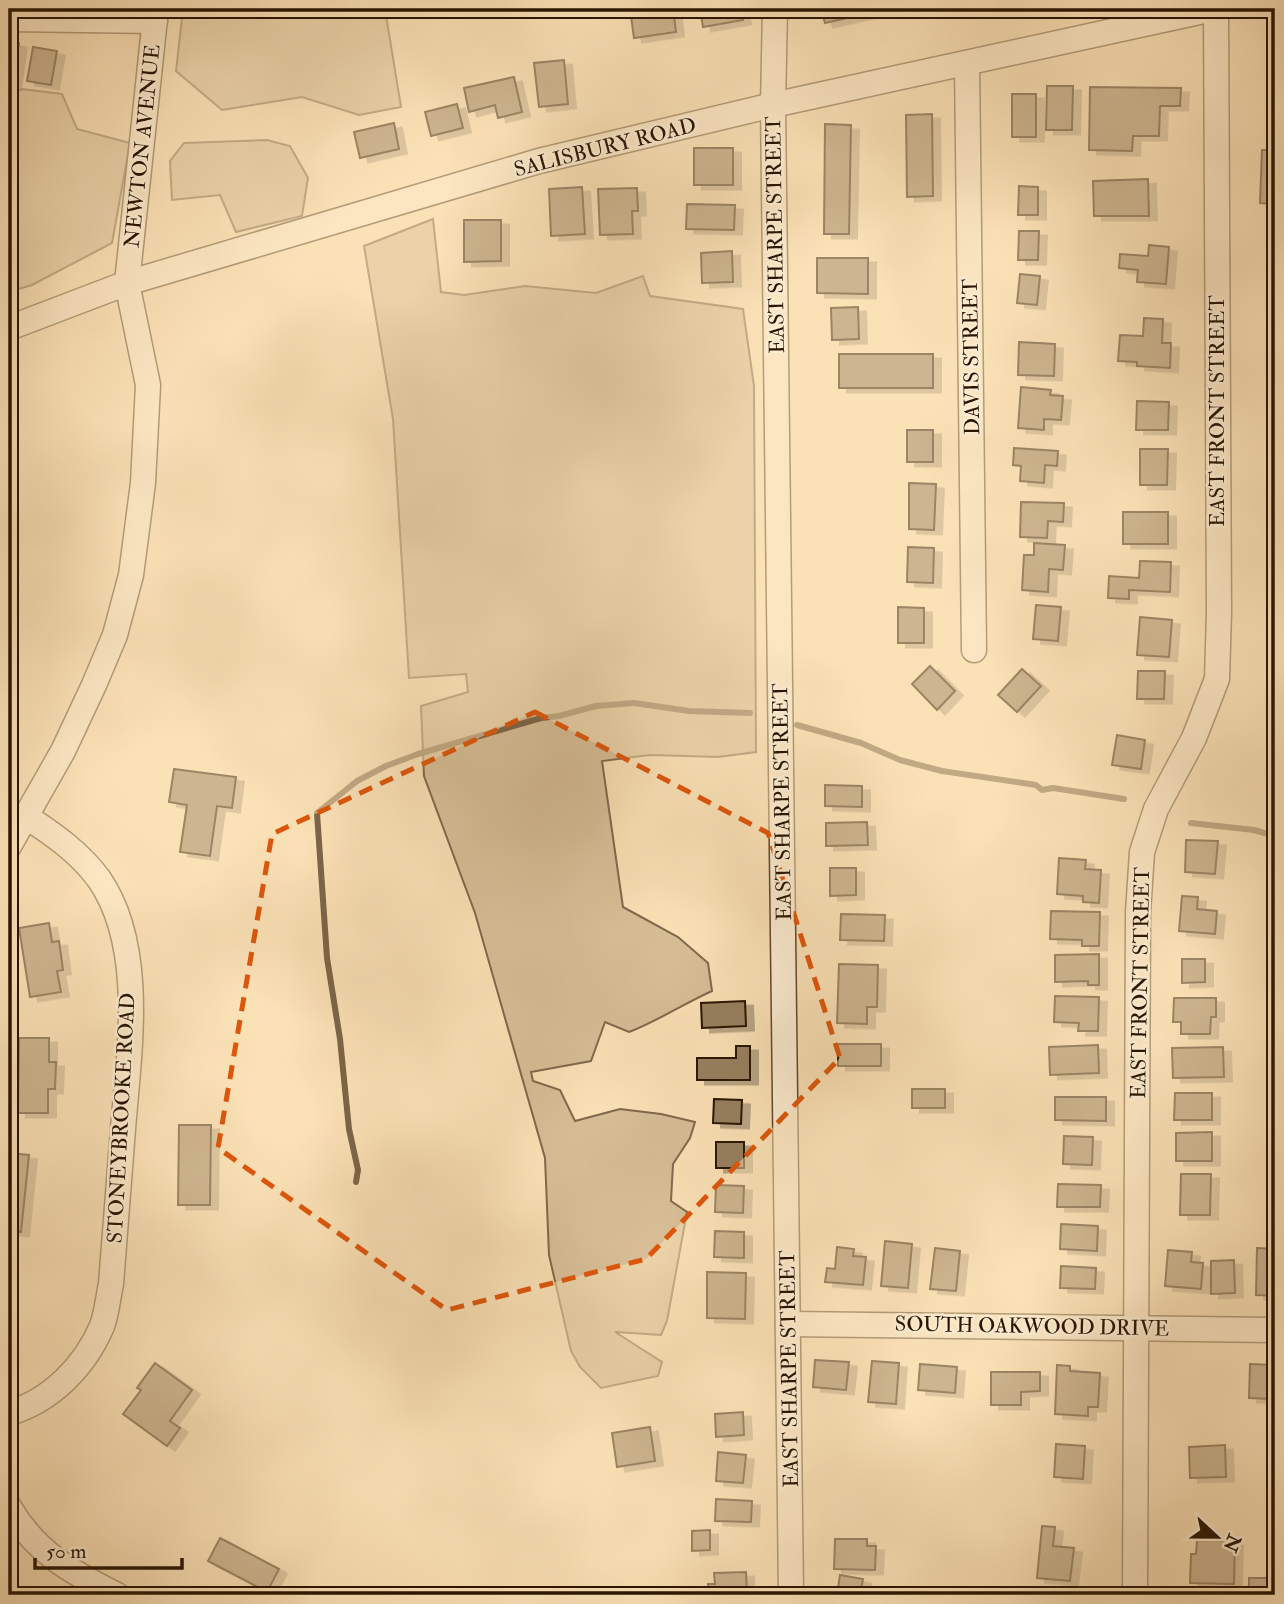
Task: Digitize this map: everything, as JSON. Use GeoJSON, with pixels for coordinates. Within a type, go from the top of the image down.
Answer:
{"type":"FeatureCollection","features":[{"type":"Feature","properties":{"kind":"street","name":"EAST SHARPE STREET"},"geometry":{"type":"LineString","coordinates":[[775,9],[791,1595]]}},
{"type":"Feature","properties":{"kind":"street","name":"SALISBURY ROAD"},"geometry":{"type":"LineString","coordinates":[[9,328],[127,283],[260,246],[320,225],[539,161],[774,105],[1215,9]]}},
{"type":"Feature","properties":{"kind":"street","name":"EAST FRONT STREET"},"geometry":{"type":"LineString","coordinates":[[1135,1595],[1138,912],[1142,852],[1156,809],[1194,738],[1217,680],[1219,613],[1215,9]]}},
{"type":"Feature","properties":{"kind":"street"},"geometry":{"type":"LineString","coordinates":[[9,19],[155,15]]}},
{"type":"Feature","properties":{"kind":"street","name":"NEWTON AVENUE"},"geometry":{"type":"LineString","coordinates":[[9,846],[27,817],[94,685],[115,635],[131,575],[143,483],[148,385],[127,283],[155,15]]}},
{"type":"Feature","properties":{"kind":"street","name":"DAVIS STREET"},"geometry":{"type":"LineString","coordinates":[[967,64],[974,650]]}},
{"type":"Feature","properties":{"kind":"street","name":"STONEYBROOKE ROAD"},"geometry":{"type":"LineString","coordinates":[[9,1413],[52,1392],[82,1362],[102,1325],[111,1284],[131,1031],[129,972],[120,924],[99,880],[67,844],[27,817]]}},
{"type":"Feature","properties":{"kind":"street","name":"SOUTH OAKWOOD DRIVE"},"geometry":{"type":"LineString","coordinates":[[789,1324],[1275,1330]]}},
{"type":"Feature","properties":{"kind":"street"},"geometry":{"type":"LineString","coordinates":[[9,1507],[20,1526],[48,1556],[82,1578],[117,1595]]}},
{"type":"Feature","properties":{"kind":"highlighted area"},"geometry":{"type":"Polygon","coordinates":[[[535,712],[768,833],[840,1058],[646,1259],[447,1310],[218,1148],[272,834],[535,712]]]}},
{"type":"Feature","properties":{"kind":"shaded area"},"geometry":{"type":"Polygon","coordinates":[[[183,9],[385,9],[401,107],[359,115],[302,97],[222,110],[176,71],[183,9]]]}},
{"type":"Feature","properties":{"kind":"shaded area"},"geometry":{"type":"Polygon","coordinates":[[[22,89],[62,94],[77,129],[130,143],[112,243],[32,285],[9,292],[9,96],[22,89]]]}},
{"type":"Feature","properties":{"kind":"shaded area"},"geometry":{"type":"Polygon","coordinates":[[[267,140],[290,146],[308,178],[302,216],[236,232],[220,195],[172,200],[170,161],[184,143],[267,140]]]}},
{"type":"Feature","properties":{"kind":"shaded area"},"geometry":{"type":"Polygon","coordinates":[[[433,219],[441,292],[464,295],[525,286],[596,293],[643,276],[650,296],[743,309],[754,386],[756,752],[718,757],[650,755],[602,761],[623,907],[678,937],[708,963],[712,991],[629,1032],[605,1022],[591,1061],[531,1072],[533,1081],[560,1090],[575,1121],[620,1109],[695,1122],[690,1138],[673,1164],[671,1201],[687,1212],[667,1321],[661,1335],[615,1332],[662,1362],[658,1376],[601,1388],[580,1367],[571,1351],[549,1255],[545,1158],[475,913],[424,776],[421,706],[468,692],[466,674],[409,678],[393,419],[364,246],[433,219]]]}},
{"type":"Feature","properties":{"kind":"building"},"geometry":{"type":"Polygon","coordinates":[[[630,9],[673,9],[676,32],[634,38],[630,9]]]}},
{"type":"Feature","properties":{"kind":"building"},"geometry":{"type":"Polygon","coordinates":[[[700,9],[741,9],[743,20],[703,27],[700,9]]]}},
{"type":"Feature","properties":{"kind":"building"},"geometry":{"type":"Polygon","coordinates":[[[821,9],[877,9],[878,11],[825,23],[821,9]]]}},
{"type":"Feature","properties":{"kind":"building"},"geometry":{"type":"Polygon","coordinates":[[[9,41],[19,43],[13,84],[9,84],[9,41]]]}},
{"type":"Feature","properties":{"kind":"building"},"geometry":{"type":"Polygon","coordinates":[[[33,47],[57,51],[51,85],[27,81],[33,47]]]}},
{"type":"Feature","properties":{"kind":"building"},"geometry":{"type":"Polygon","coordinates":[[[564,60],[568,104],[539,107],[534,63],[564,60]]]}},
{"type":"Feature","properties":{"kind":"building"},"geometry":{"type":"Polygon","coordinates":[[[514,77],[522,112],[498,118],[495,105],[469,112],[464,88],[514,77]]]}},
{"type":"Feature","properties":{"kind":"building"},"geometry":{"type":"Polygon","coordinates":[[[1047,86],[1073,86],[1072,130],[1046,130],[1047,86]]]}},
{"type":"Feature","properties":{"kind":"building"},"geometry":{"type":"Polygon","coordinates":[[[1090,87],[1181,88],[1180,106],[1160,106],[1159,136],[1133,136],[1132,151],[1089,150],[1090,87]]]}},
{"type":"Feature","properties":{"kind":"building"},"geometry":{"type":"Polygon","coordinates":[[[1012,94],[1036,94],[1036,137],[1012,137],[1012,94]]]}},
{"type":"Feature","properties":{"kind":"building"},"geometry":{"type":"Polygon","coordinates":[[[457,104],[463,128],[431,136],[425,112],[457,104]]]}},
{"type":"Feature","properties":{"kind":"building"},"geometry":{"type":"Polygon","coordinates":[[[932,114],[933,196],[907,197],[906,115],[932,114]]]}},
{"type":"Feature","properties":{"kind":"building"},"geometry":{"type":"Polygon","coordinates":[[[394,123],[399,149],[360,158],[354,132],[394,123]]]}},
{"type":"Feature","properties":{"kind":"building"},"geometry":{"type":"Polygon","coordinates":[[[825,124],[851,125],[849,234],[824,234],[825,124]]]}},
{"type":"Feature","properties":{"kind":"building"},"geometry":{"type":"Polygon","coordinates":[[[694,148],[733,148],[733,185],[694,185],[694,148]]]}},
{"type":"Feature","properties":{"kind":"building"},"geometry":{"type":"Polygon","coordinates":[[[1262,150],[1275,150],[1275,204],[1260,203],[1262,150]]]}},
{"type":"Feature","properties":{"kind":"building"},"geometry":{"type":"Polygon","coordinates":[[[1148,179],[1149,216],[1094,216],[1093,181],[1148,179]]]}},
{"type":"Feature","properties":{"kind":"building"},"geometry":{"type":"Polygon","coordinates":[[[1019,186],[1038,187],[1038,215],[1018,215],[1019,186]]]}},
{"type":"Feature","properties":{"kind":"building"},"geometry":{"type":"Polygon","coordinates":[[[582,187],[585,234],[551,236],[549,189],[582,187]]]}},
{"type":"Feature","properties":{"kind":"building"},"geometry":{"type":"Polygon","coordinates":[[[637,188],[638,211],[632,211],[633,234],[600,235],[598,189],[637,188]]]}},
{"type":"Feature","properties":{"kind":"building"},"geometry":{"type":"Polygon","coordinates":[[[687,204],[735,205],[734,230],[686,229],[687,204]]]}},
{"type":"Feature","properties":{"kind":"building"},"geometry":{"type":"Polygon","coordinates":[[[464,220],[501,220],[501,261],[464,262],[464,220]]]}},
{"type":"Feature","properties":{"kind":"building"},"geometry":{"type":"Polygon","coordinates":[[[1019,231],[1039,231],[1038,260],[1018,260],[1019,231]]]}},
{"type":"Feature","properties":{"kind":"building"},"geometry":{"type":"Polygon","coordinates":[[[1149,245],[1169,247],[1166,284],[1137,282],[1138,270],[1119,268],[1120,254],[1148,256],[1149,245]]]}},
{"type":"Feature","properties":{"kind":"building"},"geometry":{"type":"Polygon","coordinates":[[[732,251],[733,282],[702,283],[701,253],[732,251]]]}},
{"type":"Feature","properties":{"kind":"building"},"geometry":{"type":"Polygon","coordinates":[[[817,258],[868,258],[868,294],[817,293],[817,258]]]}},
{"type":"Feature","properties":{"kind":"building"},"geometry":{"type":"Polygon","coordinates":[[[1020,274],[1040,276],[1037,305],[1017,303],[1020,274]]]}},
{"type":"Feature","properties":{"kind":"building"},"geometry":{"type":"Polygon","coordinates":[[[858,307],[859,339],[832,340],[831,308],[858,307]]]}},
{"type":"Feature","properties":{"kind":"building"},"geometry":{"type":"Polygon","coordinates":[[[1144,318],[1163,319],[1162,343],[1171,343],[1170,368],[1137,366],[1137,362],[1118,361],[1120,335],[1143,336],[1144,318]]]}},
{"type":"Feature","properties":{"kind":"building"},"geometry":{"type":"Polygon","coordinates":[[[1275,338],[1275,376],[1271,375],[1275,338]]]}},
{"type":"Feature","properties":{"kind":"building"},"geometry":{"type":"Polygon","coordinates":[[[1019,342],[1055,344],[1054,376],[1018,375],[1019,342]]]}},
{"type":"Feature","properties":{"kind":"building"},"geometry":{"type":"Polygon","coordinates":[[[839,354],[933,354],[933,388],[839,388],[839,354]]]}},
{"type":"Feature","properties":{"kind":"building"},"geometry":{"type":"Polygon","coordinates":[[[1021,387],[1051,390],[1050,395],[1063,396],[1061,420],[1044,419],[1044,430],[1018,428],[1021,387]]]}},
{"type":"Feature","properties":{"kind":"building"},"geometry":{"type":"Polygon","coordinates":[[[1137,401],[1169,402],[1168,430],[1136,430],[1137,401]]]}},
{"type":"Feature","properties":{"kind":"building"},"geometry":{"type":"Polygon","coordinates":[[[907,430],[933,430],[933,462],[907,462],[907,430]]]}},
{"type":"Feature","properties":{"kind":"building"},"geometry":{"type":"Polygon","coordinates":[[[1014,448],[1058,451],[1057,466],[1045,465],[1044,483],[1020,481],[1021,466],[1013,465],[1014,448]]]}},
{"type":"Feature","properties":{"kind":"building"},"geometry":{"type":"Polygon","coordinates":[[[1140,449],[1168,449],[1167,485],[1140,485],[1140,449]]]}},
{"type":"Feature","properties":{"kind":"building"},"geometry":{"type":"Polygon","coordinates":[[[909,483],[936,484],[934,530],[909,529],[909,483]]]}},
{"type":"Feature","properties":{"kind":"building"},"geometry":{"type":"Polygon","coordinates":[[[1021,502],[1064,503],[1063,522],[1048,521],[1047,538],[1020,537],[1021,502]]]}},
{"type":"Feature","properties":{"kind":"building"},"geometry":{"type":"Polygon","coordinates":[[[1123,512],[1168,512],[1168,544],[1123,544],[1123,512]]]}},
{"type":"Feature","properties":{"kind":"building"},"geometry":{"type":"Polygon","coordinates":[[[1034,543],[1065,545],[1063,570],[1049,569],[1048,592],[1022,590],[1024,555],[1034,555],[1034,543]]]}},
{"type":"Feature","properties":{"kind":"building"},"geometry":{"type":"Polygon","coordinates":[[[908,547],[934,548],[933,583],[907,582],[908,547]]]}},
{"type":"Feature","properties":{"kind":"building"},"geometry":{"type":"Polygon","coordinates":[[[1140,561],[1171,562],[1170,592],[1129,590],[1129,599],[1108,598],[1109,576],[1139,578],[1140,561]]]}},
{"type":"Feature","properties":{"kind":"building"},"geometry":{"type":"Polygon","coordinates":[[[1036,605],[1061,607],[1058,641],[1033,639],[1036,605]]]}},
{"type":"Feature","properties":{"kind":"building"},"geometry":{"type":"Polygon","coordinates":[[[898,607],[924,608],[924,643],[898,643],[898,607]]]}},
{"type":"Feature","properties":{"kind":"building"},"geometry":{"type":"Polygon","coordinates":[[[1140,617],[1172,620],[1169,657],[1137,655],[1140,617]]]}},
{"type":"Feature","properties":{"kind":"building"},"geometry":{"type":"Polygon","coordinates":[[[930,666],[955,691],[937,710],[912,684],[930,666]]]}},
{"type":"Feature","properties":{"kind":"building"},"geometry":{"type":"Polygon","coordinates":[[[1022,669],[1041,686],[1017,712],[998,695],[1022,669]]]}},
{"type":"Feature","properties":{"kind":"building"},"geometry":{"type":"Polygon","coordinates":[[[1138,671],[1165,671],[1164,699],[1137,699],[1138,671]]]}},
{"type":"Feature","properties":{"kind":"building"},"geometry":{"type":"Polygon","coordinates":[[[1117,735],[1145,740],[1141,769],[1112,765],[1117,735]]]}},
{"type":"Feature","properties":{"kind":"building"},"geometry":{"type":"Polygon","coordinates":[[[174,769],[236,777],[232,808],[217,806],[210,856],[180,852],[187,805],[169,802],[174,769]]]}},
{"type":"Feature","properties":{"kind":"building"},"geometry":{"type":"Polygon","coordinates":[[[825,785],[862,786],[862,807],[825,806],[825,785]]]}},
{"type":"Feature","properties":{"kind":"building"},"geometry":{"type":"Polygon","coordinates":[[[867,822],[868,845],[826,846],[826,823],[867,822]]]}},
{"type":"Feature","properties":{"kind":"building"},"geometry":{"type":"Polygon","coordinates":[[[1186,840],[1218,841],[1215,874],[1185,872],[1186,840]]]}},
{"type":"Feature","properties":{"kind":"building"},"geometry":{"type":"Polygon","coordinates":[[[1059,858],[1086,860],[1085,869],[1101,870],[1099,903],[1083,902],[1083,896],[1057,894],[1059,858]]]}},
{"type":"Feature","properties":{"kind":"building"},"geometry":{"type":"Polygon","coordinates":[[[830,868],[856,868],[856,895],[830,896],[830,868]]]}},
{"type":"Feature","properties":{"kind":"building"},"geometry":{"type":"Polygon","coordinates":[[[1182,896],[1198,897],[1197,909],[1217,911],[1215,934],[1179,931],[1182,896]]]}},
{"type":"Feature","properties":{"kind":"building"},"geometry":{"type":"Polygon","coordinates":[[[1051,911],[1100,912],[1099,946],[1082,946],[1082,940],[1050,939],[1051,911]]]}},
{"type":"Feature","properties":{"kind":"building"},"geometry":{"type":"Polygon","coordinates":[[[841,914],[885,915],[884,941],[840,940],[841,914]]]}},
{"type":"Feature","properties":{"kind":"building"},"geometry":{"type":"Polygon","coordinates":[[[49,923],[52,942],[59,941],[63,970],[57,971],[61,992],[30,997],[19,928],[49,923]]]}},
{"type":"Feature","properties":{"kind":"building"},"geometry":{"type":"Polygon","coordinates":[[[1099,954],[1099,985],[1088,985],[1088,981],[1055,982],[1055,955],[1099,954]]]}},
{"type":"Feature","properties":{"kind":"building"},"geometry":{"type":"Polygon","coordinates":[[[1182,959],[1205,959],[1205,982],[1182,983],[1182,959]]]}},
{"type":"Feature","properties":{"kind":"building"},"geometry":{"type":"Polygon","coordinates":[[[839,964],[878,965],[877,1007],[867,1007],[867,1024],[837,1023],[839,964]]]}},
{"type":"Feature","properties":{"kind":"building"},"geometry":{"type":"Polygon","coordinates":[[[1055,996],[1099,997],[1098,1031],[1078,1031],[1079,1023],[1054,1022],[1055,996]]]}},
{"type":"Feature","properties":{"kind":"building"},"geometry":{"type":"Polygon","coordinates":[[[1174,998],[1216,998],[1216,1017],[1211,1017],[1210,1034],[1181,1034],[1181,1022],[1173,1022],[1174,998]]]}},
{"type":"Feature","properties":{"kind":"building"},"geometry":{"type":"Polygon","coordinates":[[[745,1001],[746,1026],[702,1028],[701,1003],[745,1001]]]}},
{"type":"Feature","properties":{"kind":"building"},"geometry":{"type":"Polygon","coordinates":[[[19,1038],[49,1038],[49,1062],[56,1062],[55,1089],[48,1089],[48,1113],[18,1113],[19,1038]]]}},
{"type":"Feature","properties":{"kind":"building"},"geometry":{"type":"Polygon","coordinates":[[[838,1044],[881,1044],[881,1066],[838,1066],[838,1044]]]}},
{"type":"Feature","properties":{"kind":"building"},"geometry":{"type":"Polygon","coordinates":[[[1098,1045],[1099,1073],[1050,1075],[1049,1047],[1098,1045]]]}},
{"type":"Feature","properties":{"kind":"building"},"geometry":{"type":"Polygon","coordinates":[[[736,1046],[750,1046],[750,1080],[697,1080],[697,1058],[736,1058],[736,1046]]]}},
{"type":"Feature","properties":{"kind":"building"},"geometry":{"type":"Polygon","coordinates":[[[1223,1047],[1224,1077],[1173,1078],[1172,1048],[1223,1047]]]}},
{"type":"Feature","properties":{"kind":"building"},"geometry":{"type":"Polygon","coordinates":[[[912,1089],[945,1089],[945,1108],[912,1108],[912,1089]]]}},
{"type":"Feature","properties":{"kind":"building"},"geometry":{"type":"Polygon","coordinates":[[[1175,1093],[1212,1093],[1212,1120],[1174,1120],[1175,1093]]]}},
{"type":"Feature","properties":{"kind":"building"},"geometry":{"type":"Polygon","coordinates":[[[1055,1097],[1106,1097],[1106,1121],[1055,1120],[1055,1097]]]}},
{"type":"Feature","properties":{"kind":"building"},"geometry":{"type":"Polygon","coordinates":[[[714,1099],[742,1100],[741,1124],[713,1123],[714,1099]]]}},
{"type":"Feature","properties":{"kind":"building"},"geometry":{"type":"Polygon","coordinates":[[[179,1125],[211,1125],[210,1205],[178,1205],[179,1125]]]}},
{"type":"Feature","properties":{"kind":"building"},"geometry":{"type":"Polygon","coordinates":[[[1212,1132],[1212,1161],[1176,1161],[1176,1133],[1212,1132]]]}},
{"type":"Feature","properties":{"kind":"building"},"geometry":{"type":"Polygon","coordinates":[[[1064,1136],[1093,1137],[1092,1165],[1063,1164],[1064,1136]]]}},
{"type":"Feature","properties":{"kind":"building"},"geometry":{"type":"Polygon","coordinates":[[[716,1142],[744,1142],[744,1168],[716,1168],[716,1142]]]}},
{"type":"Feature","properties":{"kind":"building"},"geometry":{"type":"Polygon","coordinates":[[[9,1153],[29,1155],[21,1232],[9,1231],[9,1153]]]}},
{"type":"Feature","properties":{"kind":"building"},"geometry":{"type":"Polygon","coordinates":[[[1181,1174],[1211,1174],[1210,1215],[1180,1215],[1181,1174]]]}},
{"type":"Feature","properties":{"kind":"building"},"geometry":{"type":"Polygon","coordinates":[[[1058,1184],[1101,1185],[1100,1207],[1057,1207],[1058,1184]]]}},
{"type":"Feature","properties":{"kind":"building"},"geometry":{"type":"Polygon","coordinates":[[[716,1185],[744,1186],[743,1213],[715,1212],[716,1185]]]}},
{"type":"Feature","properties":{"kind":"building"},"geometry":{"type":"Polygon","coordinates":[[[1061,1224],[1098,1226],[1097,1251],[1060,1249],[1061,1224]]]}},
{"type":"Feature","properties":{"kind":"building"},"geometry":{"type":"Polygon","coordinates":[[[715,1231],[744,1232],[744,1258],[714,1257],[715,1231]]]}},
{"type":"Feature","properties":{"kind":"building"},"geometry":{"type":"Polygon","coordinates":[[[885,1241],[912,1244],[908,1288],[881,1286],[885,1241]]]}},
{"type":"Feature","properties":{"kind":"building"},"geometry":{"type":"Polygon","coordinates":[[[837,1247],[854,1249],[853,1256],[866,1257],[863,1285],[825,1282],[827,1268],[835,1269],[837,1247]]]}},
{"type":"Feature","properties":{"kind":"building"},"geometry":{"type":"Polygon","coordinates":[[[935,1248],[960,1251],[956,1291],[930,1289],[935,1248]]]}},
{"type":"Feature","properties":{"kind":"building"},"geometry":{"type":"Polygon","coordinates":[[[1257,1248],[1275,1249],[1275,1296],[1256,1295],[1257,1248]]]}},
{"type":"Feature","properties":{"kind":"building"},"geometry":{"type":"Polygon","coordinates":[[[1168,1250],[1192,1252],[1191,1262],[1203,1263],[1201,1289],[1165,1286],[1168,1250]]]}},
{"type":"Feature","properties":{"kind":"building"},"geometry":{"type":"Polygon","coordinates":[[[1234,1260],[1235,1293],[1211,1294],[1211,1261],[1234,1260]]]}},
{"type":"Feature","properties":{"kind":"building"},"geometry":{"type":"Polygon","coordinates":[[[1061,1266],[1096,1268],[1095,1289],[1060,1288],[1061,1266]]]}},
{"type":"Feature","properties":{"kind":"building"},"geometry":{"type":"Polygon","coordinates":[[[707,1272],[746,1273],[745,1319],[707,1318],[707,1272]]]}},
{"type":"Feature","properties":{"kind":"building"},"geometry":{"type":"Polygon","coordinates":[[[815,1360],[849,1362],[846,1390],[813,1387],[815,1360]]]}},
{"type":"Feature","properties":{"kind":"building"},"geometry":{"type":"Polygon","coordinates":[[[872,1361],[899,1363],[896,1404],[868,1402],[872,1361]]]}},
{"type":"Feature","properties":{"kind":"building"},"geometry":{"type":"Polygon","coordinates":[[[155,1363],[192,1390],[170,1421],[180,1428],[167,1446],[123,1414],[141,1390],[137,1388],[155,1363]]]}},
{"type":"Feature","properties":{"kind":"building"},"geometry":{"type":"Polygon","coordinates":[[[920,1364],[957,1367],[955,1393],[918,1390],[920,1364]]]}},
{"type":"Feature","properties":{"kind":"building"},"geometry":{"type":"Polygon","coordinates":[[[1250,1364],[1275,1365],[1275,1399],[1249,1398],[1250,1364]]]}},
{"type":"Feature","properties":{"kind":"building"},"geometry":{"type":"Polygon","coordinates":[[[1057,1365],[1070,1366],[1070,1371],[1100,1373],[1098,1407],[1088,1407],[1088,1416],[1055,1414],[1057,1365]]]}},
{"type":"Feature","properties":{"kind":"building"},"geometry":{"type":"Polygon","coordinates":[[[991,1372],[1040,1372],[1040,1391],[1021,1392],[1021,1405],[991,1405],[991,1372]]]}},
{"type":"Feature","properties":{"kind":"building"},"geometry":{"type":"Polygon","coordinates":[[[743,1412],[744,1435],[716,1437],[715,1414],[743,1412]]]}},
{"type":"Feature","properties":{"kind":"building"},"geometry":{"type":"Polygon","coordinates":[[[650,1427],[655,1461],[617,1467],[612,1433],[650,1427]]]}},
{"type":"Feature","properties":{"kind":"building"},"geometry":{"type":"Polygon","coordinates":[[[1056,1444],[1085,1446],[1083,1479],[1054,1477],[1056,1444]]]}},
{"type":"Feature","properties":{"kind":"building"},"geometry":{"type":"Polygon","coordinates":[[[1225,1445],[1226,1477],[1190,1478],[1189,1447],[1225,1445]]]}},
{"type":"Feature","properties":{"kind":"building"},"geometry":{"type":"Polygon","coordinates":[[[718,1452],[746,1455],[743,1483],[716,1481],[718,1452]]]}},
{"type":"Feature","properties":{"kind":"building"},"geometry":{"type":"Polygon","coordinates":[[[716,1499],[752,1501],[751,1522],[715,1521],[716,1499]]]}},
{"type":"Feature","properties":{"kind":"building"},"geometry":{"type":"Polygon","coordinates":[[[1042,1526],[1055,1527],[1053,1546],[1074,1548],[1070,1581],[1037,1578],[1042,1526]]]}},
{"type":"Feature","properties":{"kind":"building"},"geometry":{"type":"Polygon","coordinates":[[[710,1530],[710,1550],[692,1551],[692,1531],[710,1530]]]}},
{"type":"Feature","properties":{"kind":"building"},"geometry":{"type":"Polygon","coordinates":[[[220,1538],[279,1569],[267,1592],[208,1561],[220,1538]]]}},
{"type":"Feature","properties":{"kind":"building"},"geometry":{"type":"Polygon","coordinates":[[[835,1539],[867,1539],[867,1546],[876,1546],[875,1570],[834,1569],[835,1539]]]}},
{"type":"Feature","properties":{"kind":"building"},"geometry":{"type":"Polygon","coordinates":[[[1197,1540],[1235,1541],[1234,1584],[1190,1583],[1191,1554],[1196,1554],[1197,1540]]]}},
{"type":"Feature","properties":{"kind":"building"},"geometry":{"type":"Polygon","coordinates":[[[746,1572],[747,1595],[708,1595],[708,1584],[715,1584],[714,1573],[746,1572]]]}},
{"type":"Feature","properties":{"kind":"building"},"geometry":{"type":"Polygon","coordinates":[[[840,1575],[863,1579],[860,1595],[837,1595],[840,1575]]]}},
{"type":"Feature","properties":{"kind":"building"},"geometry":{"type":"Polygon","coordinates":[[[1249,1578],[1275,1578],[1275,1594],[1249,1594],[1249,1578]]]}},
{"type":"Feature","properties":{"kind":"waterway"},"geometry":{"type":"LineString","coordinates":[[356,1182],[358,1170],[349,1129],[340,1039],[327,958],[317,813],[357,781],[386,766],[541,718],[596,706],[634,703],[689,711],[750,713]]}},
{"type":"Feature","properties":{"kind":"waterway"},"geometry":{"type":"LineString","coordinates":[[797,725],[861,743],[900,760],[942,771],[1036,785],[1042,790],[1053,788],[1124,799]]}},
{"type":"Feature","properties":{"kind":"waterway"},"geometry":{"type":"LineString","coordinates":[[1191,823],[1254,830],[1275,836]]}}]}
